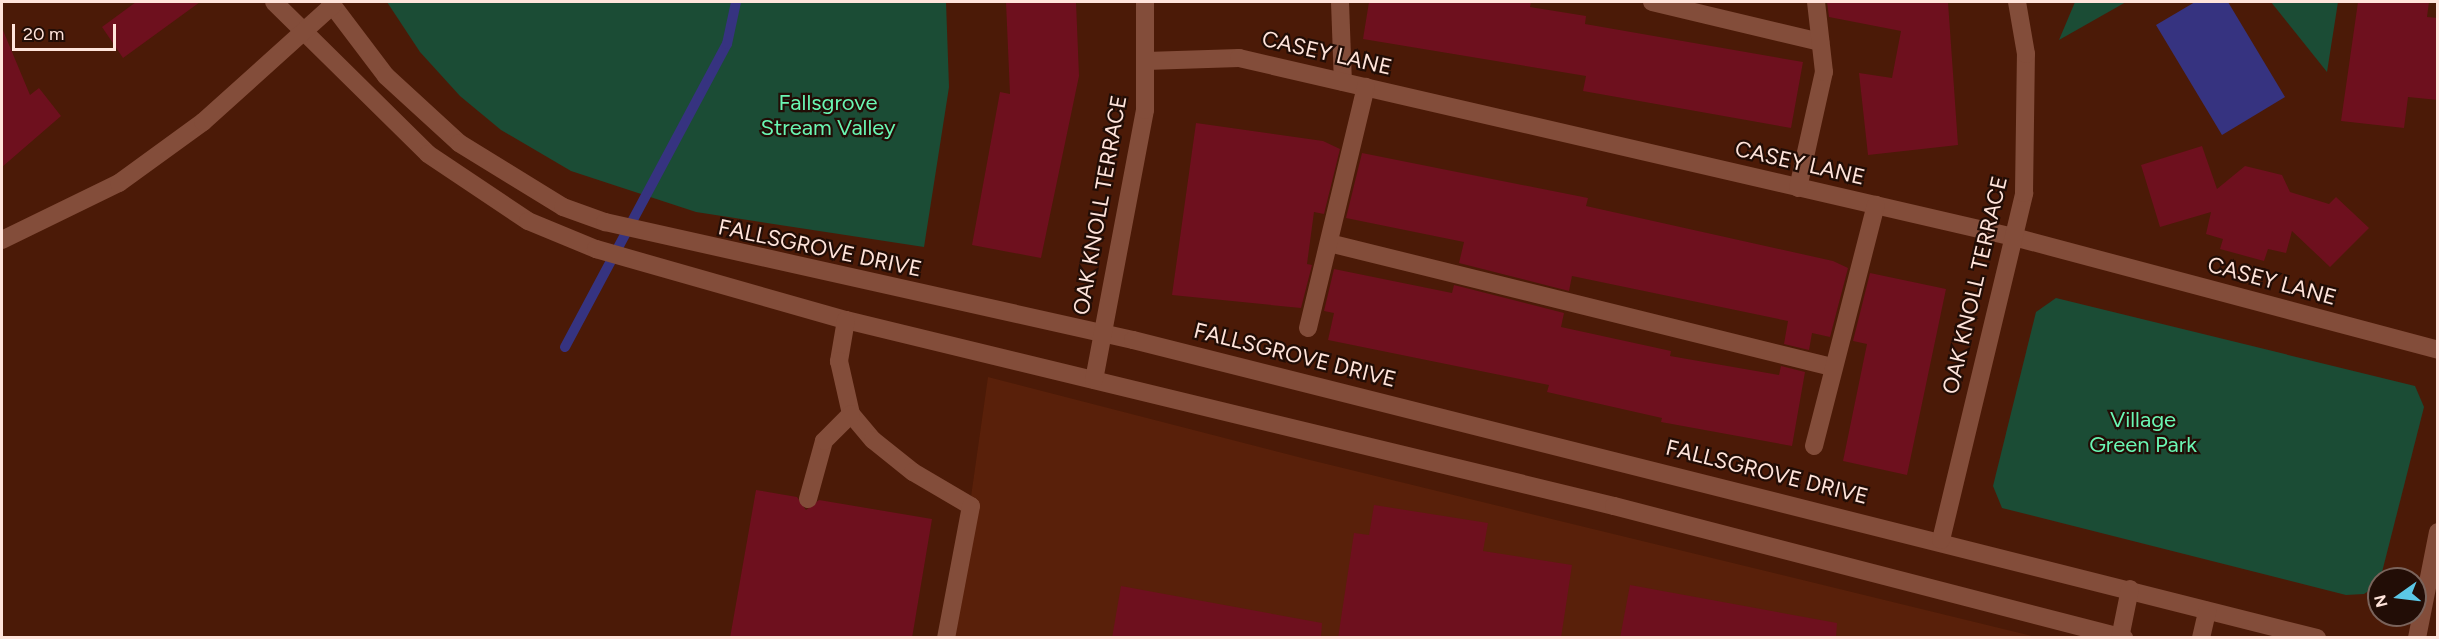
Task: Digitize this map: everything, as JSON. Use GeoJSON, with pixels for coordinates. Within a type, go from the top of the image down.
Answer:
{"type":"FeatureCollection","features":[{"type":"Feature","properties":{"kind":"street"},"geometry":{"type":"LineString","coordinates":[[274,2],[301,32],[428,154],[528,221],[596,249],[846,320],[2121,637],[2130,589]]}},
{"type":"Feature","properties":{"kind":"street","name":"OAK KNOLL TERRACE"},"geometry":{"type":"LineString","coordinates":[[1094,380],[1145,110],[1145,2]]}},
{"type":"Feature","properties":{"kind":"street"},"geometry":{"type":"LineString","coordinates":[[1340,2],[1343,82]]}},
{"type":"Feature","properties":{"kind":"street"},"geometry":{"type":"LineString","coordinates":[[1653,2],[1820,42]]}},
{"type":"Feature","properties":{"kind":"street"},"geometry":{"type":"LineString","coordinates":[[1798,188],[1824,72],[1816,2]]}},
{"type":"Feature","properties":{"kind":"street","name":"OAK KNOLL TERRACE"},"geometry":{"type":"LineString","coordinates":[[1941,540],[2024,193],[2027,103],[2017,2]]}},
{"type":"Feature","properties":{"kind":"street"},"geometry":{"type":"LineString","coordinates":[[2,240],[119,183],[203,122],[331,3]]}},
{"type":"Feature","properties":{"kind":"street","name":"FALLSGROVE DRIVE"},"geometry":{"type":"LineString","coordinates":[[331,3],[386,76],[459,143],[563,207],[605,222],[650,236],[1102,333],[1941,540],[2318,638]]}},
{"type":"Feature","properties":{"kind":"street","name":"CASEY LANE"},"geometry":{"type":"LineString","coordinates":[[1146,61],[1239,58],[2014,237],[2438,350]]}},
{"type":"Feature","properties":{"kind":"street"},"geometry":{"type":"LineString","coordinates":[[1308,328],[1366,87]]}},
{"type":"Feature","properties":{"kind":"street"},"geometry":{"type":"LineString","coordinates":[[1814,446],[1832,367],[1876,205]]}},
{"type":"Feature","properties":{"kind":"street"},"geometry":{"type":"LineString","coordinates":[[1329,243],[1832,367]]}},
{"type":"Feature","properties":{"kind":"street"},"geometry":{"type":"LineString","coordinates":[[846,320],[839,361],[851,414],[873,440],[913,472],[971,506],[946,638]]}},
{"type":"Feature","properties":{"kind":"street"},"geometry":{"type":"LineString","coordinates":[[808,499],[824,441],[851,414]]}},
{"type":"Feature","properties":{"kind":"street"},"geometry":{"type":"LineString","coordinates":[[2416,638],[2438,532]]}},
{"type":"Feature","properties":{"kind":"street"},"geometry":{"type":"LineString","coordinates":[[2201,638],[2207,611]]}},
{"type":"Feature","properties":{"kind":"shaded area"},"geometry":{"type":"Polygon","coordinates":[[[2195,2],[2228,2],[2285,97],[2222,135],[2156,25],[2195,2]]]}},
{"type":"Feature","properties":{"kind":"shaded area"},"geometry":{"type":"Polygon","coordinates":[[[988,377],[1306,459],[2036,637],[951,638],[988,377]]]}},
{"type":"Feature","properties":{"kind":"green space","name":"Fallsgrove Stream Valley"},"geometry":{"type":"Polygon","coordinates":[[[387,2],[946,2],[949,87],[924,247],[696,212],[571,171],[501,130],[460,96],[420,52],[387,2]]]}},
{"type":"Feature","properties":{"kind":"green space"},"geometry":{"type":"Polygon","coordinates":[[[2075,2],[2126,2],[2059,40],[2075,2]]]}},
{"type":"Feature","properties":{"kind":"green space"},"geometry":{"type":"Polygon","coordinates":[[[2271,2],[2338,2],[2327,72],[2271,2]]]}},
{"type":"Feature","properties":{"kind":"green space","name":"Village Green Park"},"geometry":{"type":"Polygon","coordinates":[[[2056,298],[2415,386],[2424,407],[2383,567],[2367,567],[2367,592],[2346,595],[2002,508],[1993,486],[2036,312],[2056,298]]]}},
{"type":"Feature","properties":{"kind":"building"},"geometry":{"type":"Polygon","coordinates":[[[136,2],[200,2],[123,58],[102,27],[136,2]]]}},
{"type":"Feature","properties":{"kind":"building"},"geometry":{"type":"Polygon","coordinates":[[[1006,2],[1076,2],[1079,76],[1041,258],[972,245],[1000,92],[1010,94],[1006,2]]]}},
{"type":"Feature","properties":{"kind":"building"},"geometry":{"type":"Polygon","coordinates":[[[1369,2],[1531,2],[1530,7],[1586,16],[1585,24],[1803,62],[1791,128],[1583,91],[1586,76],[1363,39],[1369,2]]]}},
{"type":"Feature","properties":{"kind":"building"},"geometry":{"type":"Polygon","coordinates":[[[1827,2],[1948,2],[1958,145],[1868,155],[1859,73],[1892,78],[1901,31],[1829,17],[1827,2]]]}},
{"type":"Feature","properties":{"kind":"building"},"geometry":{"type":"Polygon","coordinates":[[[2358,2],[2429,2],[2427,17],[2438,18],[2438,100],[2408,97],[2404,128],[2341,121],[2358,2]]]}},
{"type":"Feature","properties":{"kind":"building"},"geometry":{"type":"Polygon","coordinates":[[[2,28],[30,95],[39,88],[61,116],[2,167],[2,28]]]}},
{"type":"Feature","properties":{"kind":"building"},"geometry":{"type":"Polygon","coordinates":[[[1196,123],[1323,141],[1340,149],[1324,214],[1314,212],[1307,264],[1312,265],[1301,308],[1172,295],[1196,123]]]}},
{"type":"Feature","properties":{"kind":"building"},"geometry":{"type":"Polygon","coordinates":[[[2202,146],[2217,189],[2245,166],[2282,175],[2290,192],[2329,204],[2336,197],[2369,228],[2330,267],[2292,231],[2286,253],[2268,249],[2264,261],[2220,249],[2223,239],[2206,234],[2211,212],[2160,227],[2141,165],[2202,146]]]}},
{"type":"Feature","properties":{"kind":"building"},"geometry":{"type":"Polygon","coordinates":[[[1362,153],[1588,198],[1586,206],[1833,261],[1848,268],[1830,337],[1812,333],[1809,350],[1784,344],[1788,321],[1572,276],[1569,291],[1459,263],[1464,242],[1346,218],[1362,153]]]}},
{"type":"Feature","properties":{"kind":"building"},"geometry":{"type":"Polygon","coordinates":[[[1334,269],[1452,293],[1454,285],[1564,313],[1561,327],[1671,351],[1670,356],[1779,375],[1781,366],[1805,372],[1792,446],[1661,422],[1662,418],[1547,392],[1549,385],[1328,340],[1334,313],[1324,311],[1334,269]]]}},
{"type":"Feature","properties":{"kind":"building"},"geometry":{"type":"Polygon","coordinates":[[[1870,273],[1946,289],[1907,475],[1843,461],[1867,344],[1853,341],[1870,273]]]}},
{"type":"Feature","properties":{"kind":"building"},"geometry":{"type":"Polygon","coordinates":[[[756,490],[797,497],[806,510],[819,500],[932,519],[912,638],[730,638],[756,490]]]}},
{"type":"Feature","properties":{"kind":"building"},"geometry":{"type":"Polygon","coordinates":[[[1374,505],[1488,523],[1483,551],[1572,565],[1561,638],[1338,638],[1354,533],[1369,535],[1374,505]]]}},
{"type":"Feature","properties":{"kind":"building"},"geometry":{"type":"Polygon","coordinates":[[[1630,585],[1837,623],[1836,638],[1620,638],[1630,585]]]}},
{"type":"Feature","properties":{"kind":"building"},"geometry":{"type":"Polygon","coordinates":[[[1121,586],[1322,623],[1321,638],[1112,638],[1121,586]]]}},
{"type":"Feature","properties":{"kind":"waterway"},"geometry":{"type":"LineString","coordinates":[[565,347],[727,44],[736,2]]}}]}
